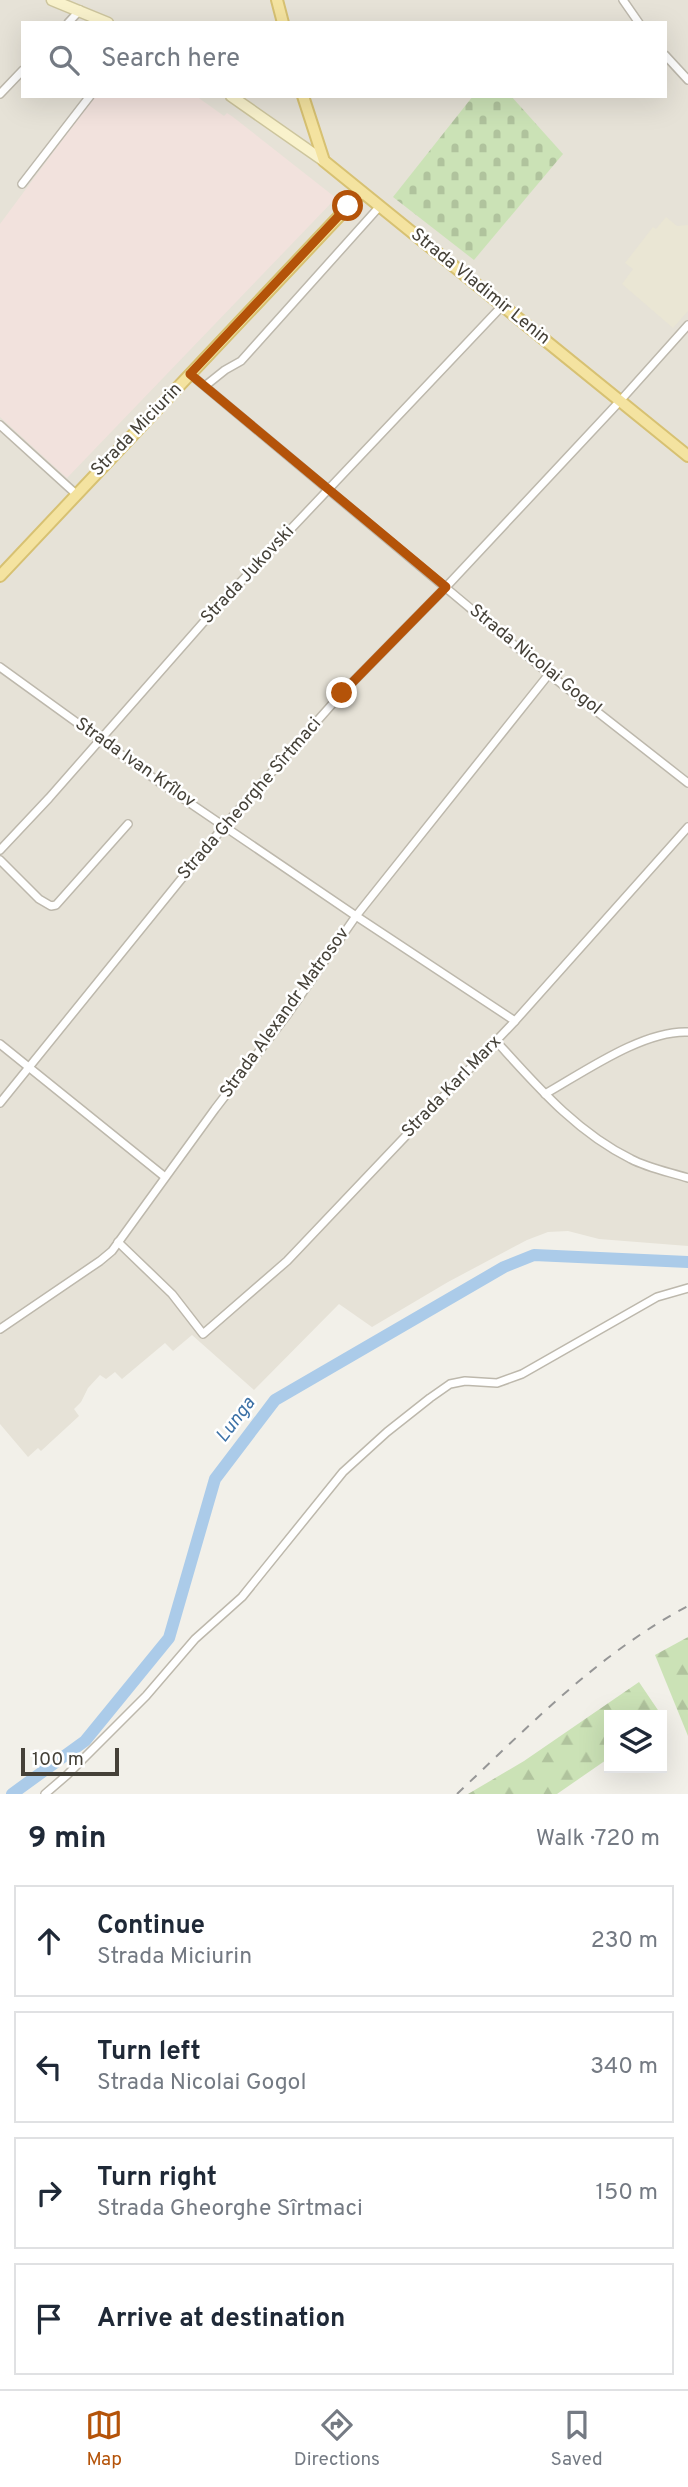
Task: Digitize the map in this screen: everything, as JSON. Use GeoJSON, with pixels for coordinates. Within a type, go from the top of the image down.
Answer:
{"type":"FeatureCollection","features":[{"type":"Feature","properties":{"kind":"main road"},"geometry":{"type":"LineString","coordinates":[[52,0],[104,21]]}},
{"type":"Feature","properties":{"kind":"main road"},"geometry":{"type":"LineString","coordinates":[[276,0],[282,21]]}},
{"type":"Feature","properties":{"kind":"main road"},"geometry":{"type":"LineString","coordinates":[[234,98],[324,161]]}},
{"type":"Feature","properties":{"kind":"main road"},"geometry":{"type":"LineString","coordinates":[[304,98],[324,161]]}},
{"type":"Feature","properties":{"kind":"main road","name":"Strada Vladimir Lenin"},"geometry":{"type":"LineString","coordinates":[[324,161],[688,456]]}},
{"type":"Feature","properties":{"kind":"main road","name":"Strada Miciurin"},"geometry":{"type":"LineString","coordinates":[[0,576],[361,193]]}},
{"type":"Feature","properties":{"kind":"street"},"geometry":{"type":"LineString","coordinates":[[622,0],[638,21]]}},
{"type":"Feature","properties":{"kind":"street"},"geometry":{"type":"LineString","coordinates":[[70,21],[80,10]]}},
{"type":"Feature","properties":{"kind":"street"},"geometry":{"type":"LineString","coordinates":[[667,57],[688,80]]}},
{"type":"Feature","properties":{"kind":"street"},"geometry":{"type":"LineString","coordinates":[[0,94],[21,72]]}},
{"type":"Feature","properties":{"kind":"street"},"geometry":{"type":"LineString","coordinates":[[22,184],[88,98]]}},
{"type":"Feature","properties":{"kind":"street"},"geometry":{"type":"LineString","coordinates":[[205,386],[241,360],[380,206]]}},
{"type":"Feature","properties":{"kind":"street","name":"Strada Jukovski"},"geometry":{"type":"LineString","coordinates":[[0,850],[216,608],[503,305]]}},
{"type":"Feature","properties":{"kind":"street","name":"Strada Gheorghe Sîrtmaci"},"geometry":{"type":"LineString","coordinates":[[0,1103],[225,825],[342,693],[446,587],[688,325]]}},
{"type":"Feature","properties":{"kind":"street","name":"Strada Nicolai Gogol"},"geometry":{"type":"LineString","coordinates":[[190,374],[549,674],[688,783]]}},
{"type":"Feature","properties":{"kind":"street"},"geometry":{"type":"LineString","coordinates":[[0,425],[76,494]]}},
{"type":"Feature","properties":{"kind":"street"},"geometry":{"type":"LineString","coordinates":[[0,438],[7,431]]}},
{"type":"Feature","properties":{"kind":"street","name":"Strada Ivan Krîlov"},"geometry":{"type":"LineString","coordinates":[[0,667],[159,782],[515,1021]]}},
{"type":"Feature","properties":{"kind":"street","name":"Strada Alexandr Matrosov"},"geometry":{"type":"LineString","coordinates":[[0,1329],[100,1261],[118,1242],[287,1015],[356,916],[549,674]]}},
{"type":"Feature","properties":{"kind":"street"},"geometry":{"type":"LineString","coordinates":[[0,860],[39,899],[51,906],[57,905],[128,824]]}},
{"type":"Feature","properties":{"kind":"street","name":"Strada Karl Marx"},"geometry":{"type":"LineString","coordinates":[[118,1242],[172,1294],[203,1334],[287,1261],[515,1021],[688,827]]}},
{"type":"Feature","properties":{"kind":"street"},"geometry":{"type":"LineString","coordinates":[[545,1094],[596,1063],[660,1034],[688,1032]]}},
{"type":"Feature","properties":{"kind":"street"},"geometry":{"type":"LineString","coordinates":[[496,1041],[576,1125],[602,1144],[634,1161],[688,1178]]}},
{"type":"Feature","properties":{"kind":"street"},"geometry":{"type":"LineString","coordinates":[[0,1044],[165,1177]]}},
{"type":"Feature","properties":{"kind":"street"},"geometry":{"type":"LineString","coordinates":[[45,1794],[146,1696],[195,1639],[242,1597],[343,1472],[430,1398],[450,1384],[465,1381],[497,1383],[522,1374],[657,1297],[688,1288]]}},
{"type":"Feature","properties":{"kind":"shaded area"},"geometry":{"type":"Polygon","coordinates":[[[0,0],[688,0],[688,1246],[599,1239],[568,1231],[548,1232],[527,1240],[448,1282],[372,1327],[339,1304],[254,1390],[192,1335],[173,1351],[165,1343],[122,1379],[115,1372],[106,1379],[100,1375],[74,1409],[79,1416],[41,1451],[38,1448],[28,1457],[0,1424],[0,0]]]}},
{"type":"Feature","properties":{"kind":"shaded area"},"geometry":{"type":"Polygon","coordinates":[[[94,98],[199,98],[224,116],[227,113],[233,117],[336,198],[67,478],[0,417],[0,224],[94,98]]]}},
{"type":"Feature","properties":{"kind":"shaded area"},"geometry":{"type":"Polygon","coordinates":[[[666,217],[677,226],[688,225],[688,311],[673,328],[622,284],[633,269],[625,263],[653,227],[656,229],[666,217]]]}},
{"type":"Feature","properties":{"kind":"green space"},"geometry":{"type":"Polygon","coordinates":[[[471,98],[513,98],[563,154],[474,260],[393,197],[471,98]]]}},
{"type":"Feature","properties":{"kind":"green space"},"geometry":{"type":"Polygon","coordinates":[[[688,1637],[688,1736],[655,1655],[688,1637]]]}},
{"type":"Feature","properties":{"kind":"green space"},"geometry":{"type":"Polygon","coordinates":[[[639,1682],[658,1710],[604,1710],[604,1761],[557,1794],[468,1794],[524,1761],[639,1682]]]}},
{"type":"Feature","properties":{"kind":"waterway","name":"Lunga"},"geometry":{"type":"LineString","coordinates":[[12,1794],[85,1741],[169,1638],[215,1479],[275,1400],[504,1267],[534,1255],[688,1262]]}},
{"type":"Feature","properties":{"kind":"railway"},"geometry":{"type":"LineString","coordinates":[[457,1794],[538,1717],[595,1668],[655,1625],[688,1606]]}},
{"type":"Feature","properties":{"kind":"route"},"geometry":{"type":"LineString","coordinates":[[342,693],[446,587],[190,374],[348,206]]}}]}
